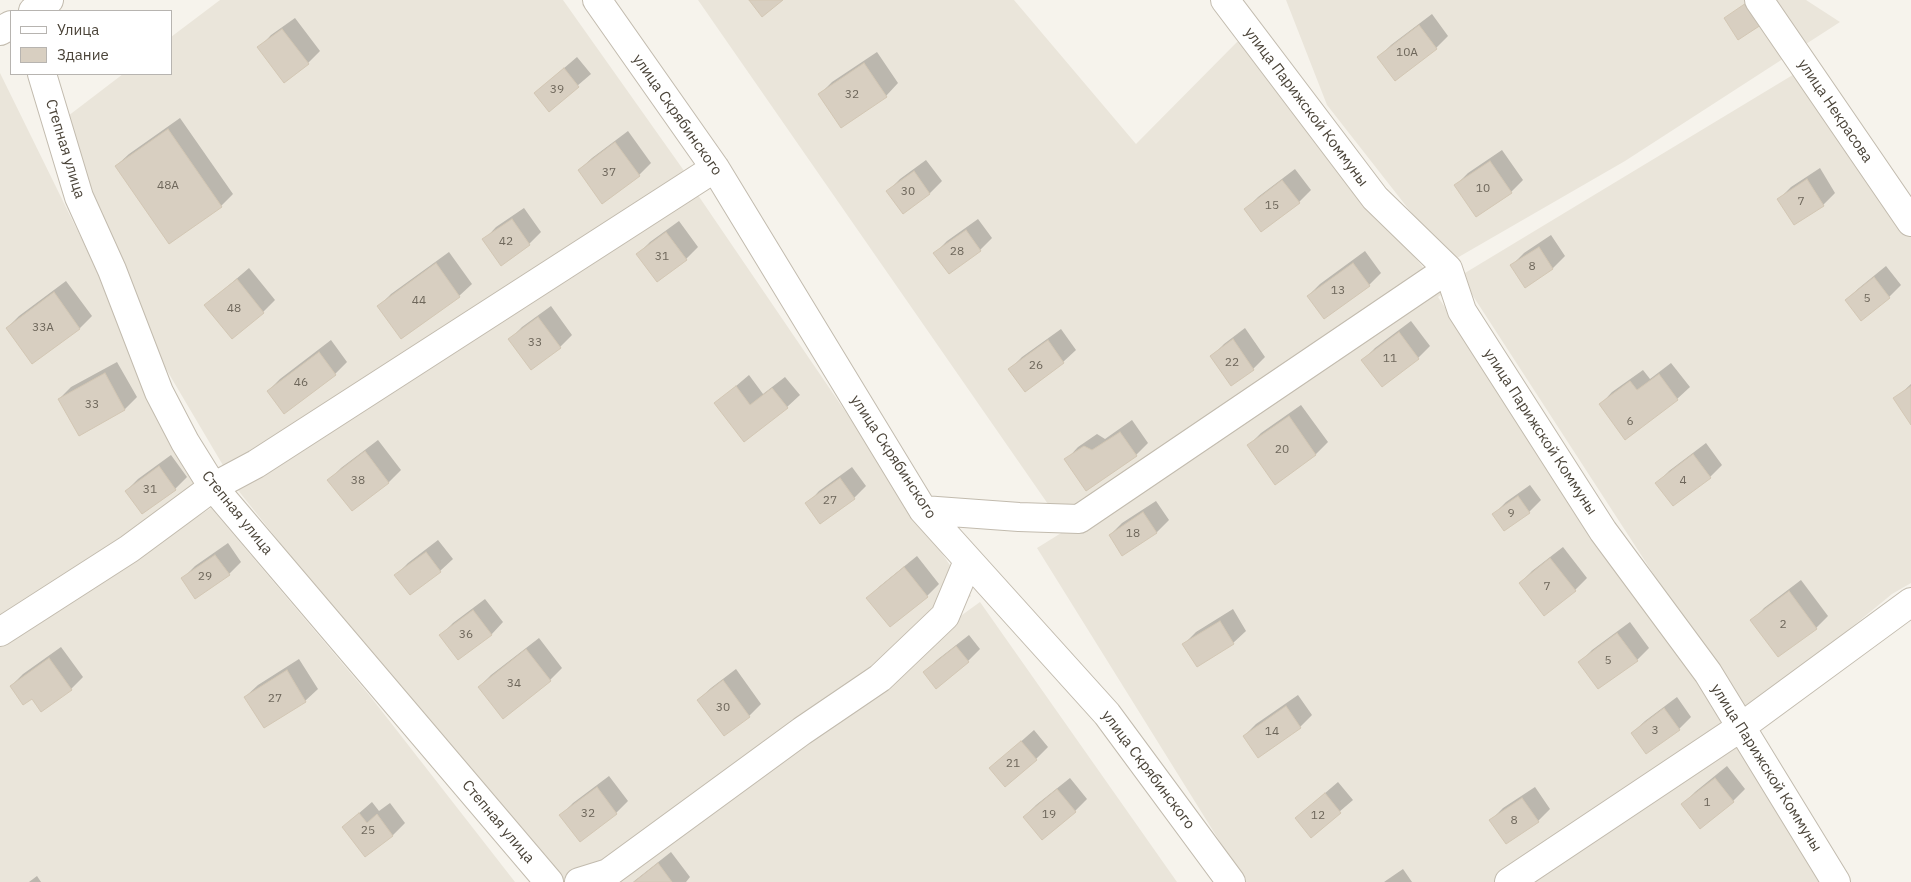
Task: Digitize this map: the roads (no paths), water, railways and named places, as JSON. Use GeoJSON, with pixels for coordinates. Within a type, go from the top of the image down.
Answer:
{"type":"FeatureCollection","features":[{"type":"Feature","properties":{"kind":"street"},"geometry":{"type":"LineString","coordinates":[[34,10],[49,0]]}},
{"type":"Feature","properties":{"kind":"street","name":"улица Скрябинского"},"geometry":{"type":"LineString","coordinates":[[597,0],[715,168],[923,510],[1107,714],[1232,882]]}},
{"type":"Feature","properties":{"kind":"street","name":"улица Парижской Коммуны"},"geometry":{"type":"LineString","coordinates":[[1225,0],[1375,198],[1448,269],[1462,311],[1603,531],[1708,673],[1836,882]]}},
{"type":"Feature","properties":{"kind":"street","name":"улица Некрасова"},"geometry":{"type":"LineString","coordinates":[[1759,0],[1911,222]]}},
{"type":"Feature","properties":{"kind":"street","name":"Степная улица"},"geometry":{"type":"LineString","coordinates":[[42,75],[79,197],[112,270],[159,392],[185,442],[212,487],[549,882]]}},
{"type":"Feature","properties":{"kind":"street"},"geometry":{"type":"LineString","coordinates":[[0,632],[129,549],[212,487],[256,464],[715,168]]}},
{"type":"Feature","properties":{"kind":"street"},"geometry":{"type":"LineString","coordinates":[[923,510],[1019,517],[1079,518],[1448,269]]}},
{"type":"Feature","properties":{"kind":"street"},"geometry":{"type":"LineString","coordinates":[[579,882],[608,873],[802,731],[880,678],[944,616],[968,561]]}},
{"type":"Feature","properties":{"kind":"street"},"geometry":{"type":"LineString","coordinates":[[1509,882],[1741,726],[1911,602]]}}]}
